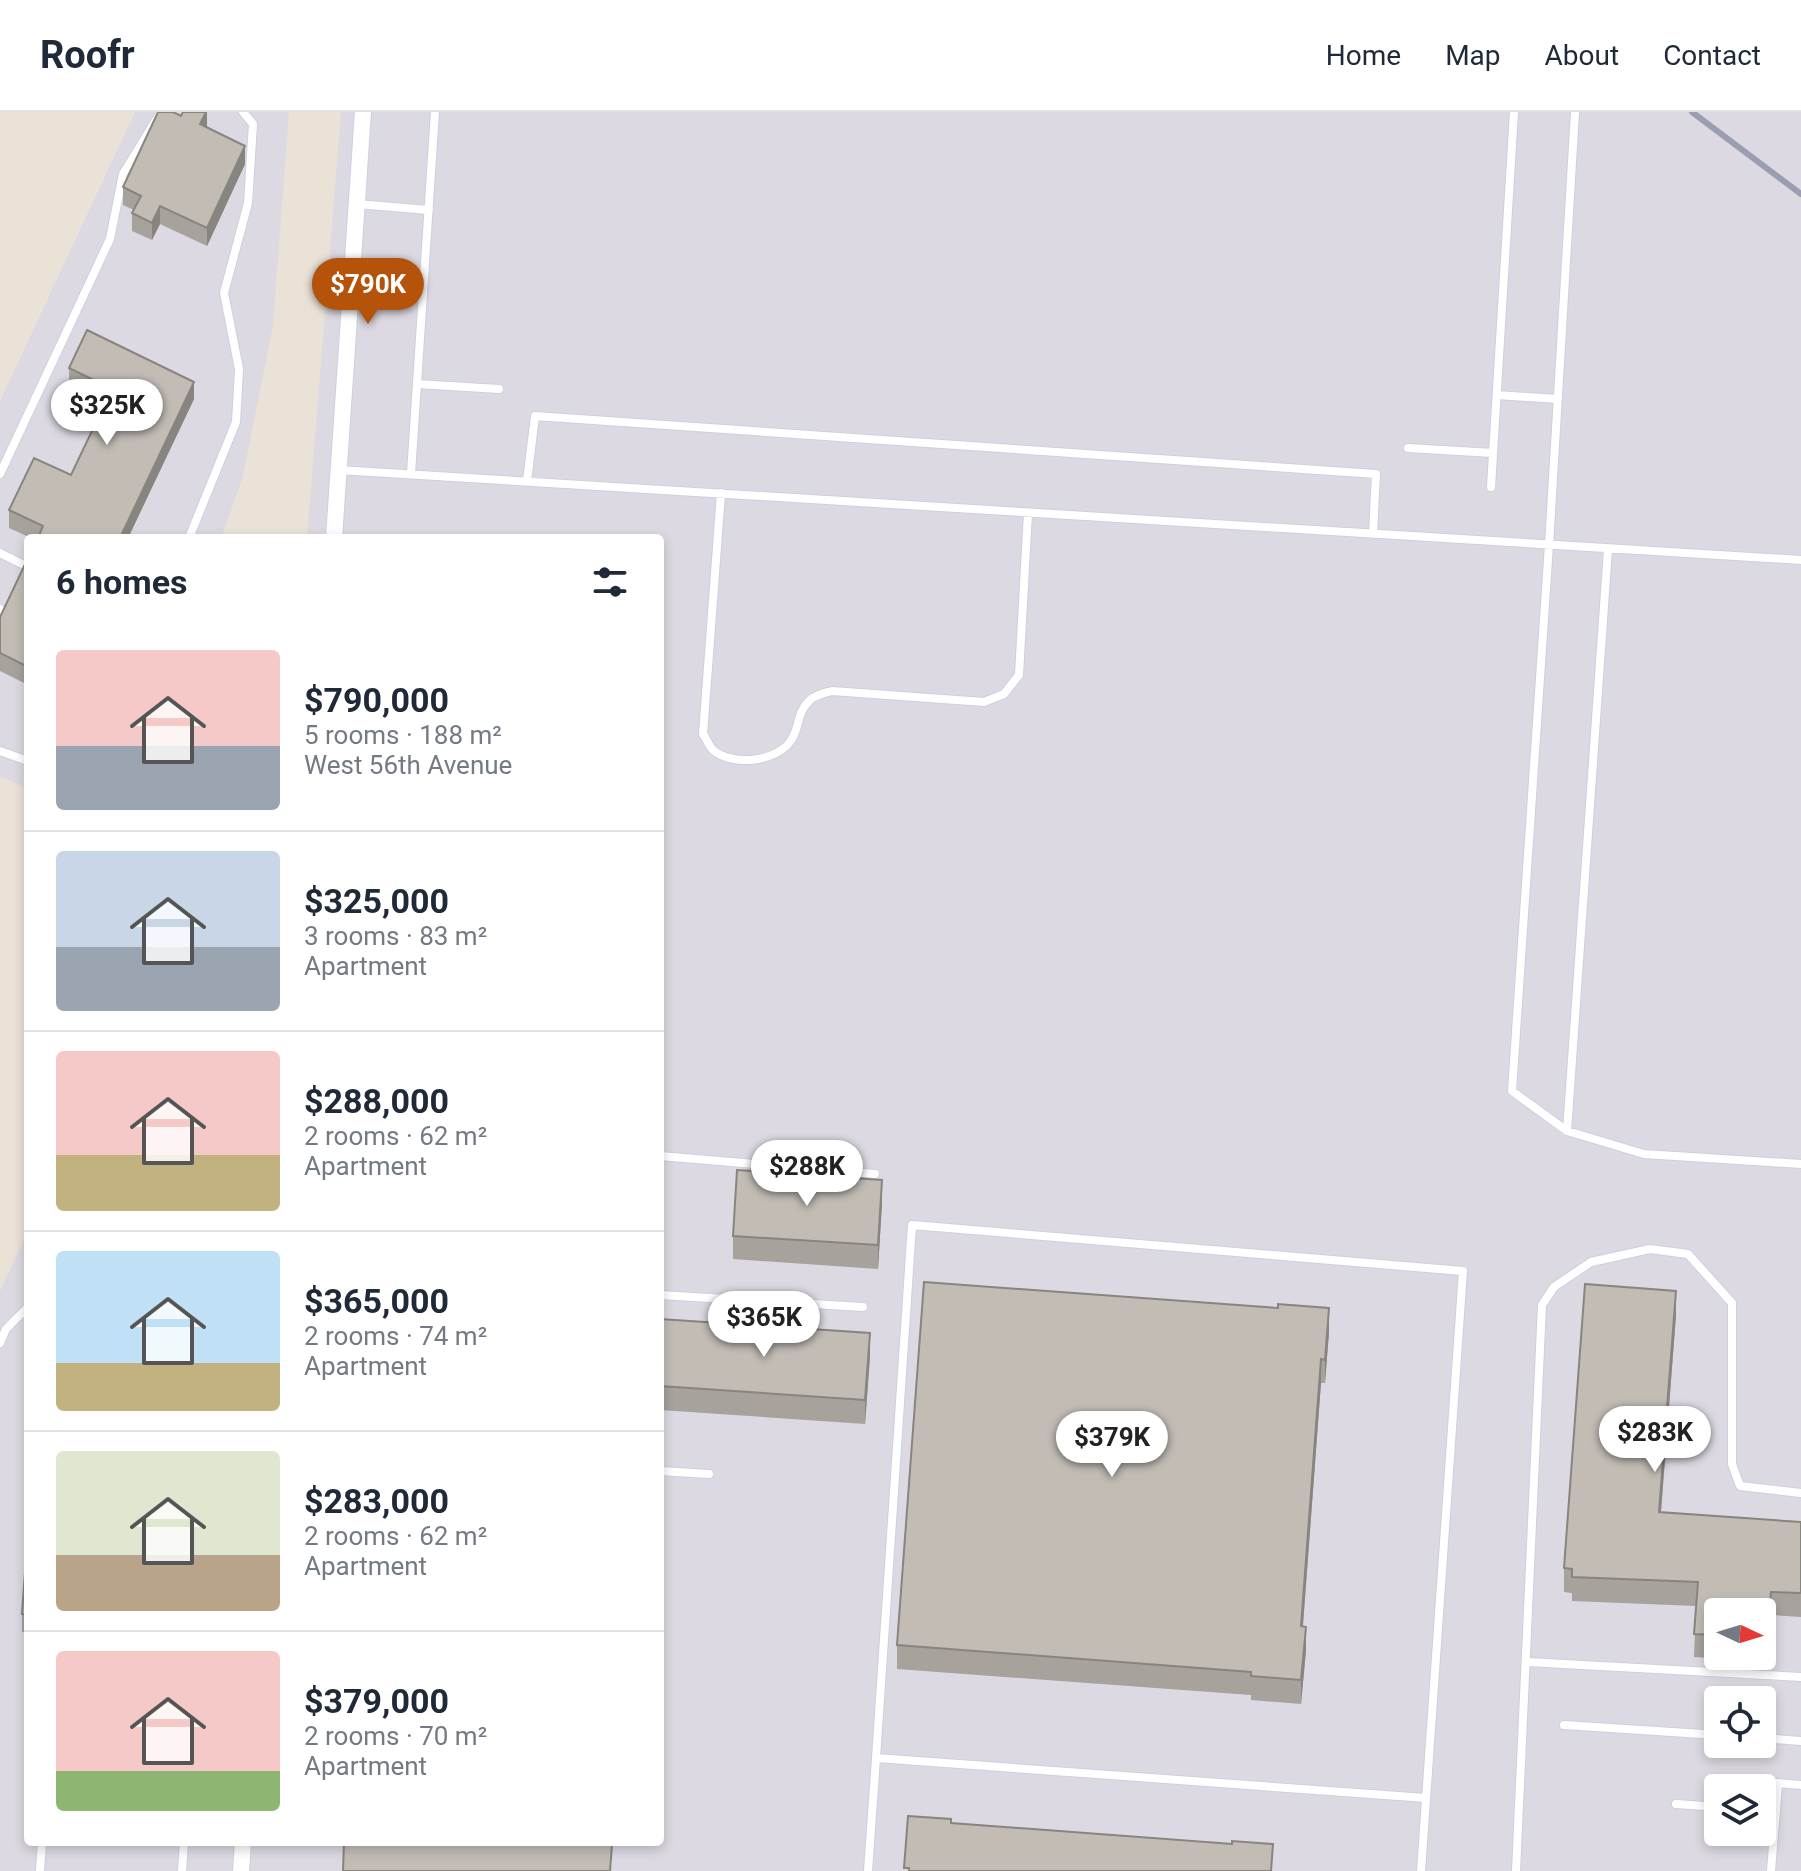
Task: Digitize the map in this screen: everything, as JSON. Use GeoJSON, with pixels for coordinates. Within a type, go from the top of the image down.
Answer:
{"type":"FeatureCollection","features":[{"type":"Feature","properties":{"kind":"street"},"geometry":{"type":"LineString","coordinates":[[334,534],[363,112]]}},
{"type":"Feature","properties":{"kind":"street"},"geometry":{"type":"LineString","coordinates":[[241,1871],[243,1846]]}},
{"type":"Feature","properties":{"kind":"lane"},"geometry":{"type":"LineString","coordinates":[[0,474],[110,239],[123,174],[161,112]]}},
{"type":"Feature","properties":{"kind":"lane"},"geometry":{"type":"LineString","coordinates":[[191,534],[236,422],[239,369],[224,293],[248,203],[253,124],[243,112]]}},
{"type":"Feature","properties":{"kind":"lane"},"geometry":{"type":"LineString","coordinates":[[411,474],[435,112]]}},
{"type":"Feature","properties":{"kind":"lane"},"geometry":{"type":"LineString","coordinates":[[1491,487],[1514,112]]}},
{"type":"Feature","properties":{"kind":"lane"},"geometry":{"type":"LineString","coordinates":[[1575,112],[1512,1091],[1567,1131],[1644,1154],[1801,1164]]}},
{"type":"Feature","properties":{"kind":"lane"},"geometry":{"type":"LineString","coordinates":[[357,204],[429,210]]}},
{"type":"Feature","properties":{"kind":"lane"},"geometry":{"type":"LineString","coordinates":[[417,384],[499,389]]}},
{"type":"Feature","properties":{"kind":"lane"},"geometry":{"type":"LineString","coordinates":[[1497,395],[1558,399]]}},
{"type":"Feature","properties":{"kind":"lane"},"geometry":{"type":"LineString","coordinates":[[527,481],[535,416],[1376,474],[1373,534]]}},
{"type":"Feature","properties":{"kind":"lane"},"geometry":{"type":"LineString","coordinates":[[1408,448],[1493,453]]}},
{"type":"Feature","properties":{"kind":"lane"},"geometry":{"type":"LineString","coordinates":[[338,470],[1801,560]]}},
{"type":"Feature","properties":{"kind":"lane"},"geometry":{"type":"LineString","coordinates":[[721,493],[703,734],[712,749],[728,757],[753,760],[776,754],[792,739],[799,712],[812,697],[832,691],[984,702],[1004,694],[1019,675],[1028,513]]}},
{"type":"Feature","properties":{"kind":"lane"},"geometry":{"type":"LineString","coordinates":[[1567,1131],[1608,549]]}},
{"type":"Feature","properties":{"kind":"lane"},"geometry":{"type":"LineString","coordinates":[[0,553],[22,564]]}},
{"type":"Feature","properties":{"kind":"lane"},"geometry":{"type":"LineString","coordinates":[[0,751],[24,760]]}},
{"type":"Feature","properties":{"kind":"lane"},"geometry":{"type":"LineString","coordinates":[[664,1156],[875,1174]]}},
{"type":"Feature","properties":{"kind":"lane"},"geometry":{"type":"LineString","coordinates":[[868,1871],[912,1225],[1463,1271],[1421,1871]]}},
{"type":"Feature","properties":{"kind":"lane"},"geometry":{"type":"LineString","coordinates":[[1516,1871],[1542,1305],[1554,1287],[1591,1262],[1650,1249],[1688,1254],[1732,1303],[1732,1464],[1740,1486],[1801,1493]]}},
{"type":"Feature","properties":{"kind":"lane"},"geometry":{"type":"LineString","coordinates":[[664,1295],[863,1307]]}},
{"type":"Feature","properties":{"kind":"lane"},"geometry":{"type":"LineString","coordinates":[[0,1343],[6,1329],[24,1311]]}},
{"type":"Feature","properties":{"kind":"lane"},"geometry":{"type":"LineString","coordinates":[[664,1471],[709,1474]]}},
{"type":"Feature","properties":{"kind":"lane"},"geometry":{"type":"LineString","coordinates":[[1527,1662],[1801,1677]]}},
{"type":"Feature","properties":{"kind":"lane"},"geometry":{"type":"LineString","coordinates":[[1564,1725],[1704,1734]]}},
{"type":"Feature","properties":{"kind":"lane"},"geometry":{"type":"LineString","coordinates":[[1776,1739],[1801,1741]]}},
{"type":"Feature","properties":{"kind":"lane"},"geometry":{"type":"LineString","coordinates":[[876,1758],[1426,1798]]}},
{"type":"Feature","properties":{"kind":"lane"},"geometry":{"type":"LineString","coordinates":[[1776,1812],[1778,1783],[1801,1785]]}},
{"type":"Feature","properties":{"kind":"lane"},"geometry":{"type":"LineString","coordinates":[[1676,1804],[1704,1806]]}},
{"type":"Feature","properties":{"kind":"lane"},"geometry":{"type":"LineString","coordinates":[[40,1871],[42,1846]]}},
{"type":"Feature","properties":{"kind":"lane"},"geometry":{"type":"LineString","coordinates":[[182,1871],[184,1846]]}},
{"type":"Feature","properties":{"kind":"lane"},"geometry":{"type":"LineString","coordinates":[[1771,1871],[1773,1846]]}},
{"type":"Feature","properties":{"kind":"shaded area"},"geometry":{"type":"Polygon","coordinates":[[[135,112],[289,112],[273,325],[242,480],[222,534],[24,534],[24,787],[0,776],[0,401],[135,112]]]}},
{"type":"Feature","properties":{"kind":"shaded area"},"geometry":{"type":"Polygon","coordinates":[[[341,112],[1801,112],[1801,1871],[0,1871],[0,1291],[24,1240],[24,1846],[664,1846],[664,534],[307,534],[341,112]]]}},
{"type":"Feature","properties":{"kind":"building"},"geometry":{"type":"Polygon","coordinates":[[[158,112],[173,112],[181,116],[183,112],[206,112],[200,124],[245,146],[207,228],[160,206],[152,223],[132,213],[141,196],[123,187],[158,112]]]}},
{"type":"Feature","properties":{"kind":"building"},"geometry":{"type":"Polygon","coordinates":[[[87,330],[194,382],[122,534],[40,534],[43,526],[9,510],[34,458],[71,475],[112,389],[69,368],[87,330]]]}},
{"type":"Feature","properties":{"kind":"building"},"geometry":{"type":"Polygon","coordinates":[[[24,566],[24,665],[0,653],[0,617],[24,566]]]}},
{"type":"Feature","properties":{"kind":"building"},"geometry":{"type":"Polygon","coordinates":[[[737,1170],[882,1180],[878,1245],[733,1236],[737,1170]]]}},
{"type":"Feature","properties":{"kind":"building"},"geometry":{"type":"Polygon","coordinates":[[[924,1282],[1278,1308],[1278,1304],[1329,1308],[1325,1360],[1321,1359],[1301,1626],[1306,1627],[1301,1680],[1251,1676],[1251,1672],[897,1645],[924,1282]]]}},
{"type":"Feature","properties":{"kind":"building"},"geometry":{"type":"Polygon","coordinates":[[[1585,1284],[1676,1291],[1659,1512],[1801,1522],[1801,1593],[1771,1592],[1770,1598],[1704,1598],[1704,1634],[1694,1634],[1698,1582],[1572,1577],[1572,1569],[1564,1568],[1585,1284]]]}},
{"type":"Feature","properties":{"kind":"building"},"geometry":{"type":"Polygon","coordinates":[[[664,1319],[870,1333],[865,1400],[664,1386],[664,1319]]]}},
{"type":"Feature","properties":{"kind":"building"},"geometry":{"type":"Polygon","coordinates":[[[908,1816],[951,1819],[951,1823],[1232,1844],[1232,1841],[1273,1844],[1271,1871],[909,1871],[909,1868],[904,1868],[908,1816]]]}},
{"type":"Feature","properties":{"kind":"building"},"geometry":{"type":"Polygon","coordinates":[[[344,1846],[612,1846],[610,1871],[343,1871],[344,1846]]]}},
{"type":"Feature","properties":{"kind":"railway"},"geometry":{"type":"LineString","coordinates":[[1692,112],[1801,194]]}}]}
